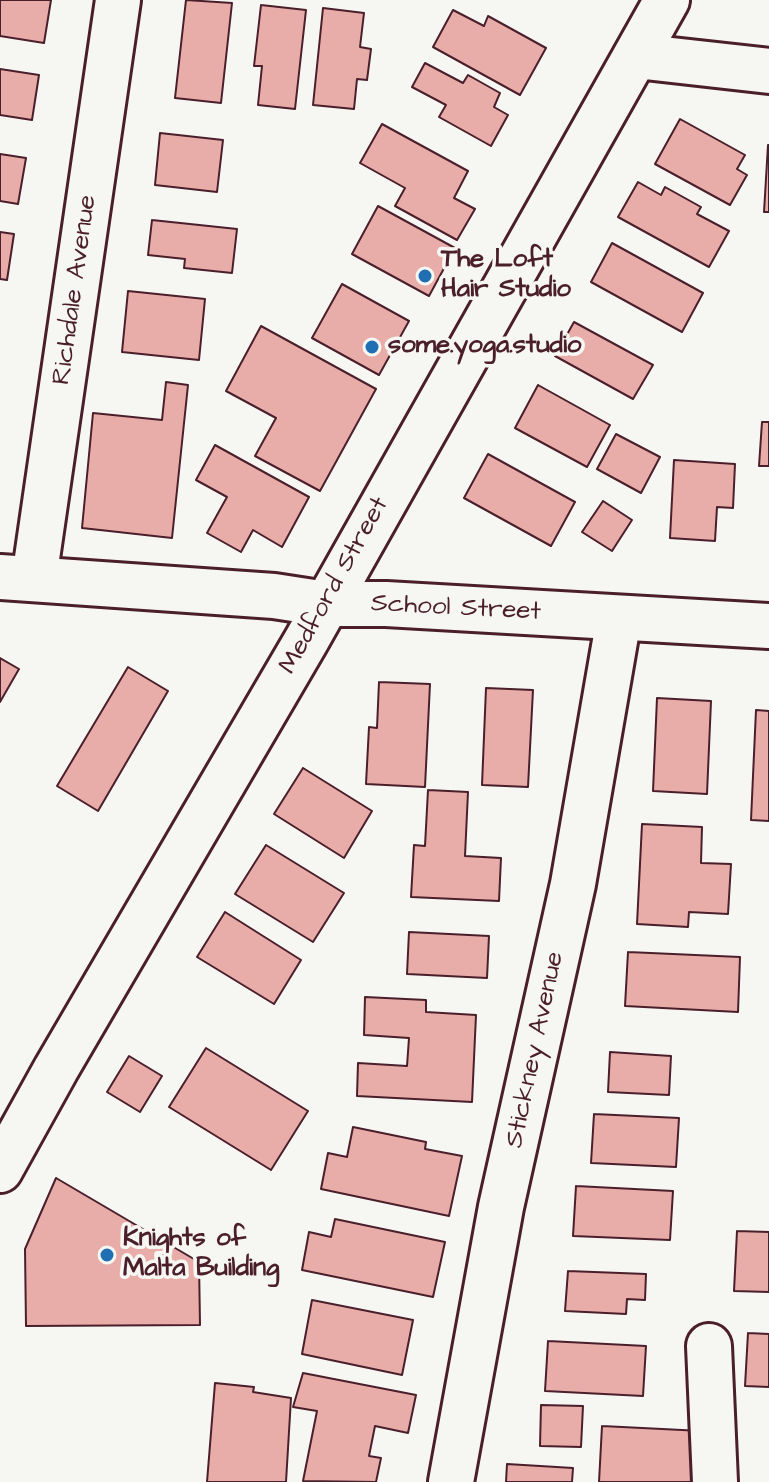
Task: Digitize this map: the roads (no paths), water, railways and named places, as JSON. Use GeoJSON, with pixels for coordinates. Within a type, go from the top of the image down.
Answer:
{"type":"FeatureCollection","features":[{"type":"Feature","properties":{"kind":"street","name":"Richdale Avenue"},"geometry":{"type":"LineString","coordinates":[[17,578],[118,0]]}},
{"type":"Feature","properties":{"kind":"street","name":"Medford Street"},"geometry":{"type":"LineString","coordinates":[[0,1170],[326,604],[667,0]]}},
{"type":"Feature","properties":{"kind":"street"},"geometry":{"type":"LineString","coordinates":[[636,56],[769,71]]}},
{"type":"Feature","properties":{"kind":"street","name":"School Street"},"geometry":{"type":"LineString","coordinates":[[17,578],[274,596],[326,604],[386,604],[769,626]]}},
{"type":"Feature","properties":{"kind":"street","name":"Stickney Avenue"},"geometry":{"type":"LineString","coordinates":[[451,1482],[501,1207],[573,884],[619,618]]}},
{"type":"Feature","properties":{"kind":"street"},"geometry":{"type":"LineString","coordinates":[[709,1346],[715,1482]]}},
{"type":"Feature","properties":{"kind":"place","name":"The Loft Hair Studio"},"geometry":{"type":"Point","coordinates":[425,276]}},
{"type":"Feature","properties":{"kind":"place","name":"some.yoga.studio"},"geometry":{"type":"Point","coordinates":[372,347]}},
{"type":"Feature","properties":{"kind":"place","name":"Knights of Malta Building"},"geometry":{"type":"Point","coordinates":[107,1255]}}]}
